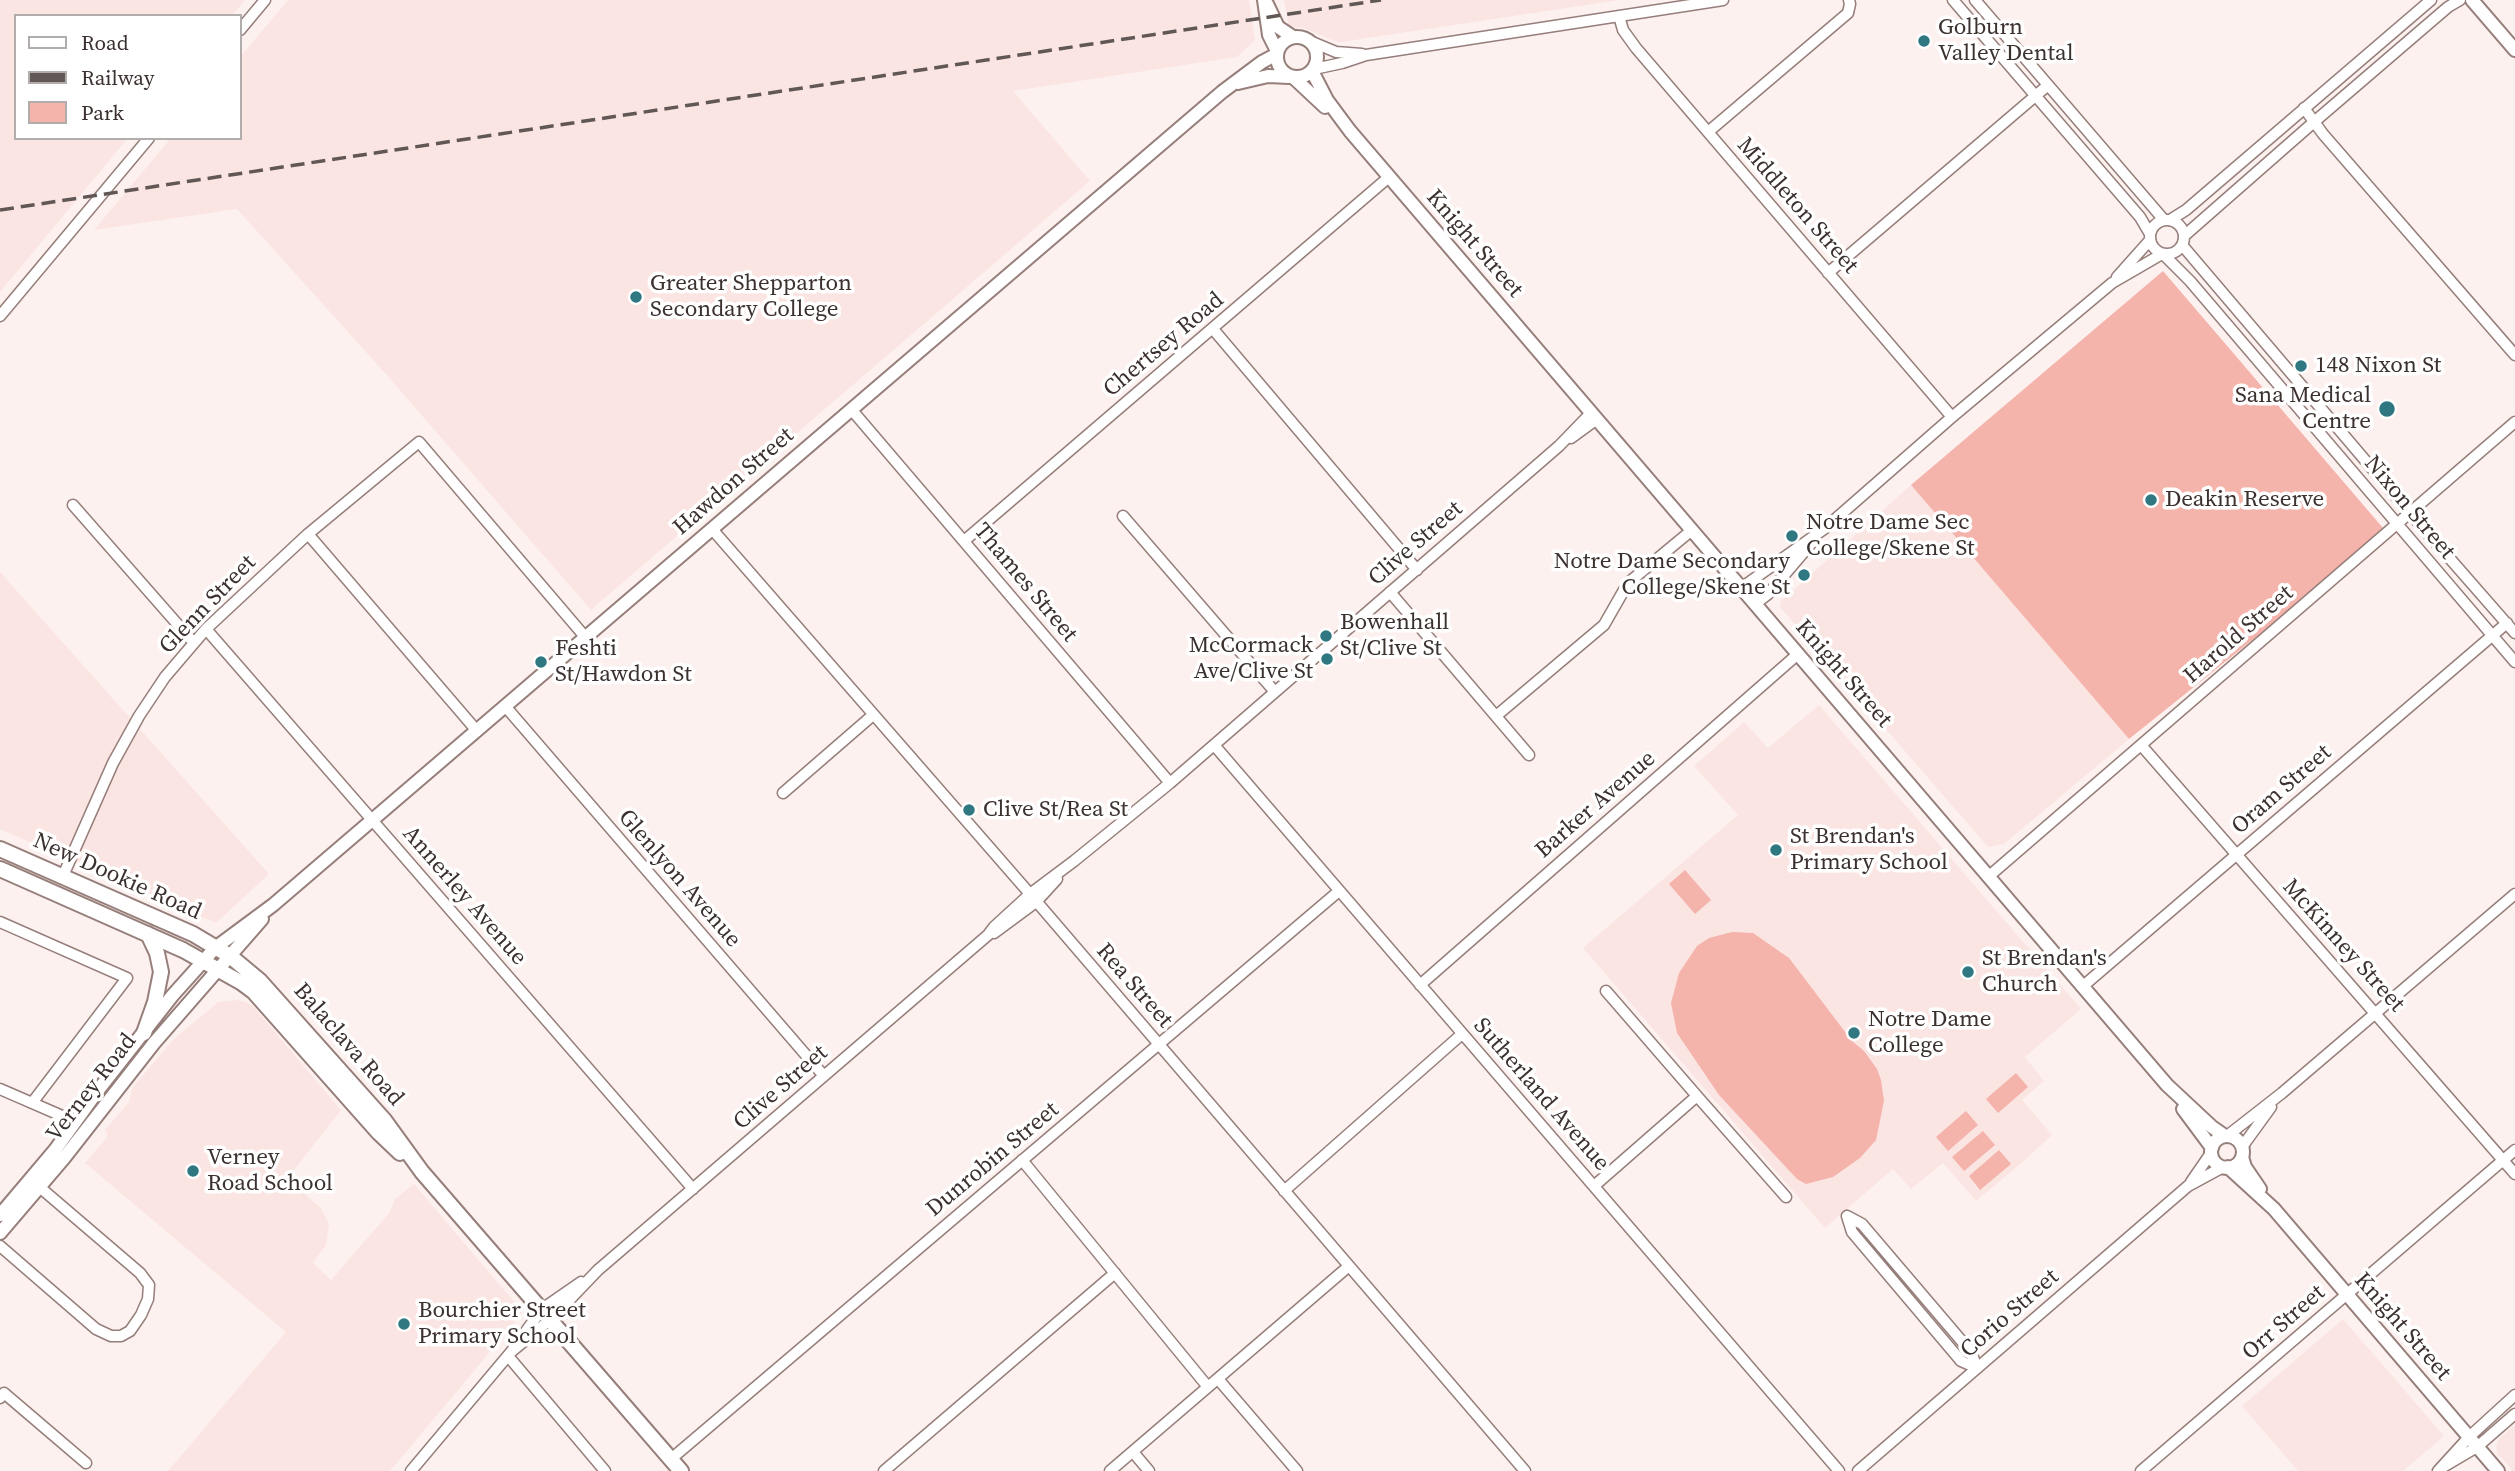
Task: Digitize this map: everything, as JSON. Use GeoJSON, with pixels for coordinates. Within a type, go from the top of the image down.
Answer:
{"type":"FeatureCollection","features":[{"type":"Feature","properties":{"kind":"main road","name":"New Dookie Road"},"geometry":{"type":"LineString","coordinates":[[0,849],[193,934],[230,956]]}},
{"type":"Feature","properties":{"kind":"main road","name":"New Dookie Road"},"geometry":{"type":"LineString","coordinates":[[0,869],[147,934],[218,970]]}},
{"type":"Feature","properties":{"kind":"main road"},"geometry":{"type":"LineString","coordinates":[[144,1032],[155,1002],[161,972],[157,953],[147,934]]}},
{"type":"Feature","properties":{"kind":"main road","name":"Balaclava Road"},"geometry":{"type":"LineString","coordinates":[[230,956],[275,997],[385,1121],[422,1172],[681,1471]]}},
{"type":"Feature","properties":{"kind":"main road","name":"Balaclava Road"},"geometry":{"type":"LineString","coordinates":[[218,970],[254,992],[379,1133],[422,1172]]}},
{"type":"Feature","properties":{"kind":"street"},"geometry":{"type":"LineString","coordinates":[[242,28],[265,0]]}},
{"type":"Feature","properties":{"kind":"street"},"geometry":{"type":"LineString","coordinates":[[1265,0],[1278,27],[1336,52],[1366,55]]}},
{"type":"Feature","properties":{"kind":"street"},"geometry":{"type":"LineString","coordinates":[[1265,0],[1269,35],[1277,52],[1278,65],[1292,77],[1304,77],[1313,70],[1342,64],[1366,55],[1723,0]]}},
{"type":"Feature","properties":{"kind":"street"},"geometry":{"type":"LineString","coordinates":[[1708,132],[1848,13],[1849,0]]}},
{"type":"Feature","properties":{"kind":"street"},"geometry":{"type":"LineString","coordinates":[[1953,0],[2140,217],[2154,248],[2163,254]]}},
{"type":"Feature","properties":{"kind":"street"},"geometry":{"type":"LineString","coordinates":[[1975,0],[2047,86],[2167,220],[2181,227],[2183,240]]}},
{"type":"Feature","properties":{"kind":"street"},"geometry":{"type":"LineString","coordinates":[[2112,283],[2150,237],[2155,225],[2186,210],[2431,0]]}},
{"type":"Feature","properties":{"kind":"street"},"geometry":{"type":"LineString","coordinates":[[1741,588],[1824,529],[2112,283],[2163,254],[2174,252],[2183,240],[2314,122],[2448,7],[2460,0]]}},
{"type":"Feature","properties":{"kind":"street"},"geometry":{"type":"LineString","coordinates":[[2472,0],[2515,50]]}},
{"type":"Feature","properties":{"kind":"street","name":"Middleton Street"},"geometry":{"type":"LineString","coordinates":[[1619,16],[1629,39],[1952,417]]}},
{"type":"Feature","properties":{"kind":"street"},"geometry":{"type":"LineString","coordinates":[[1277,52],[1283,42],[1299,38]]}},
{"type":"Feature","properties":{"kind":"street"},"geometry":{"type":"LineString","coordinates":[[1299,38],[1316,52],[1313,70]]}},
{"type":"Feature","properties":{"kind":"street","name":"Hawdon Street"},"geometry":{"type":"LineString","coordinates":[[201,961],[215,947],[273,905],[1222,92],[1277,52]]}},
{"type":"Feature","properties":{"kind":"street","name":"Knight Street"},"geometry":{"type":"LineString","coordinates":[[1313,70],[1322,92],[1350,131],[2082,987],[2167,1085],[2212,1127],[2226,1136]]}},
{"type":"Feature","properties":{"kind":"street","name":"Hawdon Street"},"geometry":{"type":"LineString","coordinates":[[1222,92],[1239,82],[1252,79],[1292,77]]}},
{"type":"Feature","properties":{"kind":"street","name":"Knight Street"},"geometry":{"type":"LineString","coordinates":[[1292,77],[1350,131]]}},
{"type":"Feature","properties":{"kind":"street"},"geometry":{"type":"LineString","coordinates":[[1828,273],[2047,86]]}},
{"type":"Feature","properties":{"kind":"street"},"geometry":{"type":"LineString","coordinates":[[2304,108],[2515,355]]}},
{"type":"Feature","properties":{"kind":"street"},"geometry":{"type":"LineString","coordinates":[[0,316],[147,140]]}},
{"type":"Feature","properties":{"kind":"street","name":"Chertsey Road"},"geometry":{"type":"LineString","coordinates":[[964,541],[1389,177]]}},
{"type":"Feature","properties":{"kind":"street","name":"Nixon Street"},"geometry":{"type":"LineString","coordinates":[[2183,240],[2410,513],[2515,633]]}},
{"type":"Feature","properties":{"kind":"street","name":"Nixon Street"},"geometry":{"type":"LineString","coordinates":[[2163,254],[2190,281],[2515,662]]}},
{"type":"Feature","properties":{"kind":"street"},"geometry":{"type":"LineString","coordinates":[[1213,329],[1417,570]]}},
{"type":"Feature","properties":{"kind":"street","name":"Thames Street"},"geometry":{"type":"LineString","coordinates":[[850,409],[1170,783]]}},
{"type":"Feature","properties":{"kind":"street","name":"Clive Street"},"geometry":{"type":"LineString","coordinates":[[411,1471],[546,1314],[988,935],[994,927],[1033,898],[1170,783],[1594,416]]}},
{"type":"Feature","properties":{"kind":"street","name":"Harold Street"},"geometry":{"type":"LineString","coordinates":[[1988,877],[2515,422]]}},
{"type":"Feature","properties":{"kind":"street","name":"Glenn Street"},"geometry":{"type":"LineString","coordinates":[[62,878],[113,763],[165,677],[206,629],[308,534],[419,442],[586,638]]}},
{"type":"Feature","properties":{"kind":"street"},"geometry":{"type":"LineString","coordinates":[[74,505],[194,643]]}},
{"type":"Feature","properties":{"kind":"street"},"geometry":{"type":"LineString","coordinates":[[1123,516],[1275,692]]}},
{"type":"Feature","properties":{"kind":"street","name":"Rea Street"},"geometry":{"type":"LineString","coordinates":[[712,529],[1525,1471]]}},
{"type":"Feature","properties":{"kind":"street"},"geometry":{"type":"LineString","coordinates":[[1755,604],[1768,594],[1824,529]]}},
{"type":"Feature","properties":{"kind":"street"},"geometry":{"type":"LineString","coordinates":[[1496,716],[1604,625],[1628,583],[1692,530]]}},
{"type":"Feature","properties":{"kind":"street"},"geometry":{"type":"LineString","coordinates":[[308,534],[477,731]]}},
{"type":"Feature","properties":{"kind":"street"},"geometry":{"type":"LineString","coordinates":[[1390,592],[1529,755]]}},
{"type":"Feature","properties":{"kind":"street","name":"Oram Street"},"geometry":{"type":"LineString","coordinates":[[2082,987],[2507,623]]}},
{"type":"Feature","properties":{"kind":"street","name":"Annerley Avenue"},"geometry":{"type":"LineString","coordinates":[[206,629],[693,1189]]}},
{"type":"Feature","properties":{"kind":"street","name":"Barker Avenue"},"geometry":{"type":"LineString","coordinates":[[1420,985],[1798,654]]}},
{"type":"Feature","properties":{"kind":"street","name":"Glenlyon Avenue"},"geometry":{"type":"LineString","coordinates":[[505,706],[824,1076]]}},
{"type":"Feature","properties":{"kind":"street"},"geometry":{"type":"LineString","coordinates":[[783,793],[873,715]]}},
{"type":"Feature","properties":{"kind":"street","name":"Sutherland Avenue"},"geometry":{"type":"LineString","coordinates":[[1214,745],[1839,1471]]}},
{"type":"Feature","properties":{"kind":"street","name":"McKinney Street"},"geometry":{"type":"LineString","coordinates":[[2141,745],[2515,1174]]}},
{"type":"Feature","properties":{"kind":"street","name":"Dunrobin Street"},"geometry":{"type":"LineString","coordinates":[[671,1459],[1339,891]]}},
{"type":"Feature","properties":{"kind":"street"},"geometry":{"type":"LineString","coordinates":[[2282,1093],[2242,1152],[2237,1164],[2225,1167],[2215,1162],[2211,1150],[2217,1140],[2282,1093],[2515,894]]}},
{"type":"Feature","properties":{"kind":"street","name":"Hawdon Street"},"geometry":{"type":"LineString","coordinates":[[218,970],[273,905]]}},
{"type":"Feature","properties":{"kind":"street"},"geometry":{"type":"LineString","coordinates":[[0,922],[127,978],[33,1103]]}},
{"type":"Feature","properties":{"kind":"street","name":"Verney Road"},"geometry":{"type":"LineString","coordinates":[[0,1233],[99,1089],[201,961]]}},
{"type":"Feature","properties":{"kind":"street","name":"Verney Road"},"geometry":{"type":"LineString","coordinates":[[0,1215],[35,1182],[218,970]]}},
{"type":"Feature","properties":{"kind":"street"},"geometry":{"type":"LineString","coordinates":[[1605,991],[1786,1197]]}},
{"type":"Feature","properties":{"kind":"street"},"geometry":{"type":"LineString","coordinates":[[1284,1191],[1462,1034]]}},
{"type":"Feature","properties":{"kind":"street","name":"Knight Street"},"geometry":{"type":"LineString","coordinates":[[2167,1085],[2211,1150]]}},
{"type":"Feature","properties":{"kind":"street"},"geometry":{"type":"LineString","coordinates":[[0,1089],[76,1122]]}},
{"type":"Feature","properties":{"kind":"street"},"geometry":{"type":"LineString","coordinates":[[1594,1186],[1697,1096]]}},
{"type":"Feature","properties":{"kind":"street"},"geometry":{"type":"LineString","coordinates":[[2226,1136],[2236,1139],[2242,1152]]}},
{"type":"Feature","properties":{"kind":"street","name":"Corio Street"},"geometry":{"type":"LineString","coordinates":[[2188,1186],[2211,1150]]}},
{"type":"Feature","properties":{"kind":"street","name":"Orr Street"},"geometry":{"type":"LineString","coordinates":[[2141,1471],[2515,1150]]}},
{"type":"Feature","properties":{"kind":"street","name":"Knight Street"},"geometry":{"type":"LineString","coordinates":[[2242,1152],[2245,1167],[2274,1209],[2498,1471]]}},
{"type":"Feature","properties":{"kind":"street"},"geometry":{"type":"LineString","coordinates":[[1022,1160],[1209,1387]]}},
{"type":"Feature","properties":{"kind":"street","name":"Knight Street"},"geometry":{"type":"LineString","coordinates":[[2225,1167],[2274,1209]]}},
{"type":"Feature","properties":{"kind":"street","name":"Corio Street"},"geometry":{"type":"LineString","coordinates":[[1858,1471],[2188,1186],[2225,1167]]}},
{"type":"Feature","properties":{"kind":"street"},"geometry":{"type":"LineString","coordinates":[[0,1246],[96,1329],[111,1336],[121,1336],[130,1331],[141,1315],[148,1299],[149,1285],[140,1273],[35,1182]]}},
{"type":"Feature","properties":{"kind":"street"},"geometry":{"type":"LineString","coordinates":[[1847,1216],[1862,1224],[1972,1352],[1977,1368],[1961,1361],[1852,1232],[1847,1216]]}},
{"type":"Feature","properties":{"kind":"street"},"geometry":{"type":"LineString","coordinates":[[1110,1471],[1349,1266]]}},
{"type":"Feature","properties":{"kind":"street"},"geometry":{"type":"LineString","coordinates":[[884,1471],[1115,1273]]}},
{"type":"Feature","properties":{"kind":"street"},"geometry":{"type":"LineString","coordinates":[[509,1354],[605,1471]]}},
{"type":"Feature","properties":{"kind":"street"},"geometry":{"type":"LineString","coordinates":[[1218,1379],[1297,1471]]}},
{"type":"Feature","properties":{"kind":"street"},"geometry":{"type":"LineString","coordinates":[[2473,1442],[2515,1395]]}},
{"type":"Feature","properties":{"kind":"street"},"geometry":{"type":"LineString","coordinates":[[2,1396],[86,1464]]}},
{"type":"Feature","properties":{"kind":"street"},"geometry":{"type":"LineString","coordinates":[[2440,1469],[2473,1442],[2515,1414]]}},
{"type":"Feature","properties":{"kind":"street"},"geometry":{"type":"LineString","coordinates":[[1133,1452],[1149,1471]]}},
{"type":"Feature","properties":{"kind":"shaded area"},"geometry":{"type":"Polygon","coordinates":[[[0,0],[245,0],[234,14],[14,14],[14,140],[126,140],[0,292],[0,0]]]}},
{"type":"Feature","properties":{"kind":"shaded area","name":"Greater Shepparton Secondary College"},"geometry":{"type":"Polygon","coordinates":[[[288,0],[1249,0],[1255,40],[1237,57],[1013,91],[1090,181],[591,610],[384,372],[237,209],[94,230],[169,140],[242,140],[242,55],[288,0]]]}},
{"type":"Feature","properties":{"kind":"shaded area"},"geometry":{"type":"Polygon","coordinates":[[[1284,0],[1620,0],[1341,42],[1304,28],[1289,27],[1284,0]]]}},
{"type":"Feature","properties":{"kind":"shaded area"},"geometry":{"type":"Polygon","coordinates":[[[1911,485],[2129,739],[2004,844],[1988,847],[1780,607],[1781,601],[1911,485]]]}},
{"type":"Feature","properties":{"kind":"shaded area"},"geometry":{"type":"Polygon","coordinates":[[[0,572],[269,874],[216,923],[0,829],[0,572]]]}},
{"type":"Feature","properties":{"kind":"shaded area","name":"Notre Dame College"},"geometry":{"type":"Polygon","coordinates":[[[1819,705],[2081,1009],[2025,1057],[2044,1081],[2022,1100],[2052,1135],[2025,1160],[1976,1201],[1943,1163],[1911,1189],[1893,1169],[1825,1228],[1583,948],[1738,815],[1694,766],[1744,722],[1768,748],[1819,705]]]}},
{"type":"Feature","properties":{"kind":"shaded area"},"geometry":{"type":"Polygon","coordinates":[[[239,1000],[252,1005],[341,1110],[287,1179],[321,1208],[329,1224],[326,1245],[313,1263],[331,1280],[390,1212],[395,1199],[414,1184],[522,1311],[390,1471],[168,1471],[286,1332],[85,1163],[108,1136],[105,1130],[129,1102],[133,1087],[173,1040],[218,1002],[239,1000]]]}},
{"type":"Feature","properties":{"kind":"shaded area"},"geometry":{"type":"Polygon","coordinates":[[[2343,1319],[2444,1436],[2403,1471],[2298,1471],[2242,1406],[2343,1319]]]}},
{"type":"Feature","properties":{"kind":"shaded area"},"geometry":{"type":"Polygon","coordinates":[[[2515,1425],[2513,1471],[2497,1453],[2496,1446],[2499,1439],[2515,1425]]]}},
{"type":"Feature","properties":{"kind":"green space","name":"Deakin Reserve"},"geometry":{"type":"Polygon","coordinates":[[[2163,271],[2383,528],[2261,633],[2129,739],[1911,485],[2163,271]]]}},
{"type":"Feature","properties":{"kind":"green space"},"geometry":{"type":"Polygon","coordinates":[[[1685,870],[1711,900],[1695,914],[1669,884],[1685,870]]]}},
{"type":"Feature","properties":{"kind":"green space"},"geometry":{"type":"Polygon","coordinates":[[[1732,932],[1753,933],[1789,958],[1852,1041],[1864,1051],[1877,1069],[1884,1101],[1876,1140],[1860,1158],[1833,1177],[1806,1184],[1797,1179],[1719,1095],[1677,1033],[1671,1003],[1679,973],[1697,946],[1709,938],[1732,932]]]}},
{"type":"Feature","properties":{"kind":"green space"},"geometry":{"type":"Polygon","coordinates":[[[2016,1073],[2028,1087],[1998,1113],[1986,1099],[2016,1073]]]}},
{"type":"Feature","properties":{"kind":"green space"},"geometry":{"type":"Polygon","coordinates":[[[1966,1111],[1978,1125],[1948,1151],[1936,1137],[1966,1111]]]}},
{"type":"Feature","properties":{"kind":"green space"},"geometry":{"type":"Polygon","coordinates":[[[1983,1131],[1995,1145],[1964,1171],[1952,1157],[1983,1131]]]}},
{"type":"Feature","properties":{"kind":"green space"},"geometry":{"type":"Polygon","coordinates":[[[1999,1150],[2011,1164],[1980,1190],[1969,1176],[1999,1150]]]}},
{"type":"Feature","properties":{"kind":"railway"},"geometry":{"type":"LineString","coordinates":[[0,210],[1381,0]]}},
{"type":"Feature","properties":{"kind":"place","name":"Golburn Valley Dental"},"geometry":{"type":"Point","coordinates":[1924,41]}},
{"type":"Feature","properties":{"kind":"place","name":"Greater Shepparton Secondary College"},"geometry":{"type":"Point","coordinates":[636,297]}},
{"type":"Feature","properties":{"kind":"place","name":"148 Nixon St"},"geometry":{"type":"Point","coordinates":[2301,366]}},
{"type":"Feature","properties":{"kind":"place","name":"Sana Medical Centre"},"geometry":{"type":"Point","coordinates":[2387,409]}},
{"type":"Feature","properties":{"kind":"place","name":"Deakin Reserve"},"geometry":{"type":"Point","coordinates":[2151,500]}},
{"type":"Feature","properties":{"kind":"place","name":"Notre Dame Sec College/Skene St"},"geometry":{"type":"Point","coordinates":[1792,536]}},
{"type":"Feature","properties":{"kind":"place","name":"Notre Dame Secondary College/Skene St"},"geometry":{"type":"Point","coordinates":[1804,575]}},
{"type":"Feature","properties":{"kind":"place","name":"Bowenhall St/Clive St"},"geometry":{"type":"Point","coordinates":[1326,636]}},
{"type":"Feature","properties":{"kind":"place","name":"McCormack Ave/Clive St"},"geometry":{"type":"Point","coordinates":[1327,659]}},
{"type":"Feature","properties":{"kind":"place","name":"Feshti St/Hawdon St"},"geometry":{"type":"Point","coordinates":[541,662]}},
{"type":"Feature","properties":{"kind":"place","name":"Clive St/Rea St"},"geometry":{"type":"Point","coordinates":[969,810]}},
{"type":"Feature","properties":{"kind":"place","name":"St Brendan's Primary School"},"geometry":{"type":"Point","coordinates":[1776,850]}},
{"type":"Feature","properties":{"kind":"place","name":"St Brendan's Church"},"geometry":{"type":"Point","coordinates":[1968,972]}},
{"type":"Feature","properties":{"kind":"place","name":"Notre Dame College"},"geometry":{"type":"Point","coordinates":[1854,1033]}},
{"type":"Feature","properties":{"kind":"place","name":"Verney Road School"},"geometry":{"type":"Point","coordinates":[193,1171]}},
{"type":"Feature","properties":{"kind":"place","name":"Bourchier Street Primary School"},"geometry":{"type":"Point","coordinates":[404,1324]}}]}
